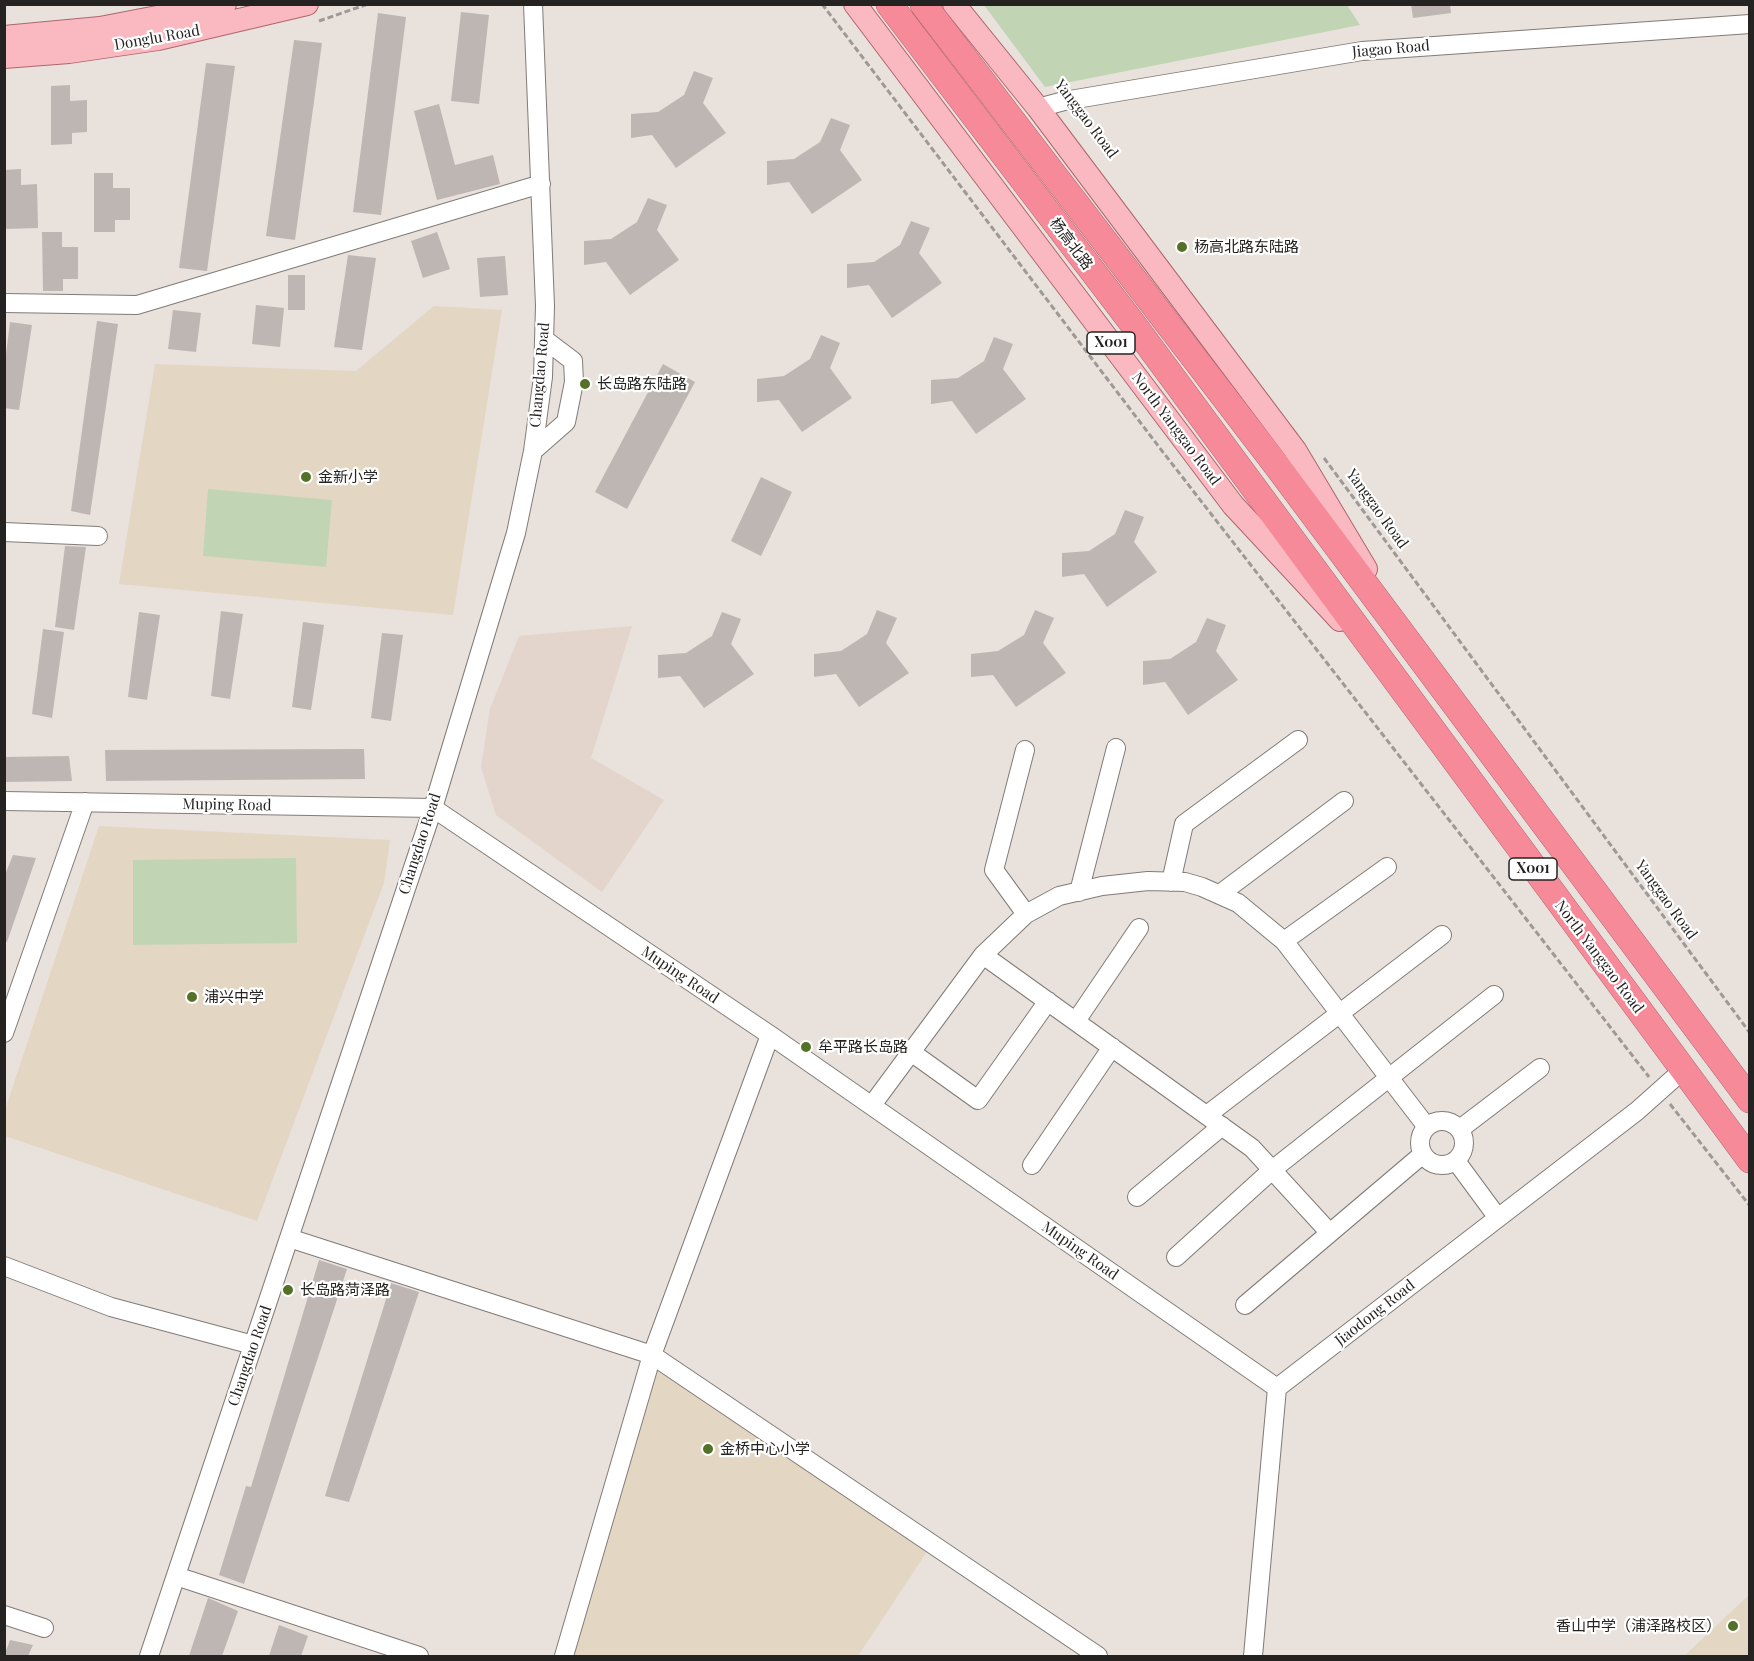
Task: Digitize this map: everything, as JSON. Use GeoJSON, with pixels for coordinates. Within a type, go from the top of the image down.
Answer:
{"type":"FeatureCollection","features":[{"type":"Feature","properties":{"kind":"highway","name":"杨高北路"},"geometry":{"type":"LineString","coordinates":[[889,4],[1133,324],[1251,485]]}},
{"type":"Feature","properties":{"kind":"highway","name":"杨高北路"},"geometry":{"type":"LineString","coordinates":[[923,4],[1277,466],[1412,647]]}},
{"type":"Feature","properties":{"kind":"highway","name":"North Yanggao Road"},"geometry":{"type":"LineString","coordinates":[[1251,485],[1749,1160]]}},
{"type":"Feature","properties":{"kind":"highway","name":"X001"},"geometry":{"type":"LineString","coordinates":[[1412,647],[1749,1100]]}},
{"type":"Feature","properties":{"kind":"main road","name":"Donglu Road"},"geometry":{"type":"LineString","coordinates":[[4,38],[100,28],[225,4]]}},
{"type":"Feature","properties":{"kind":"main road","name":"Donglu Road"},"geometry":{"type":"LineString","coordinates":[[4,57],[69,52],[158,39],[307,4]]}},
{"type":"Feature","properties":{"kind":"main road","name":"North Yanggao Road"},"geometry":{"type":"LineString","coordinates":[[855,4],[1233,505],[1384,668]]}},
{"type":"Feature","properties":{"kind":"main road","name":"X001"},"geometry":{"type":"LineString","coordinates":[[954,4],[1038,108],[1295,450],[1412,647]]}},
{"type":"Feature","properties":{"kind":"main road","name":"X001"},"geometry":{"type":"LineString","coordinates":[[1711,1047],[1749,1090]]}},
{"type":"Feature","properties":{"kind":"street","name":"Changdao Road"},"geometry":{"type":"LineString","coordinates":[[149,1656],[432,808],[513,545],[533,451],[543,377],[541,184],[533,4]]}},
{"type":"Feature","properties":{"kind":"street","name":"Jiagao Road"},"geometry":{"type":"LineString","coordinates":[[1038,108],[1064,101],[1362,51],[1749,24]]}},
{"type":"Feature","properties":{"kind":"street"},"geometry":{"type":"LineString","coordinates":[[4,303],[137,305],[541,184]]}},
{"type":"Feature","properties":{"kind":"street"},"geometry":{"type":"LineString","coordinates":[[533,451],[566,422],[574,382],[573,361],[544,339]]}},
{"type":"Feature","properties":{"kind":"street"},"geometry":{"type":"LineString","coordinates":[[4,532],[98,536]]}},
{"type":"Feature","properties":{"kind":"street"},"geometry":{"type":"LineString","coordinates":[[1171,882],[1185,824],[1298,740]]}},
{"type":"Feature","properties":{"kind":"street"},"geometry":{"type":"LineString","coordinates":[[1079,892],[1116,748]]}},
{"type":"Feature","properties":{"kind":"street"},"geometry":{"type":"LineString","coordinates":[[1025,750],[994,870],[1026,914]]}},
{"type":"Feature","properties":{"kind":"street","name":"Muping Road"},"geometry":{"type":"LineString","coordinates":[[4,801],[432,808],[872,1105],[1277,1388]]}},
{"type":"Feature","properties":{"kind":"street"},"geometry":{"type":"LineString","coordinates":[[1220,894],[1344,801]]}},
{"type":"Feature","properties":{"kind":"street"},"geometry":{"type":"LineString","coordinates":[[4,1033],[85,802]]}},
{"type":"Feature","properties":{"kind":"street"},"geometry":{"type":"LineString","coordinates":[[1284,941],[1387,867]]}},
{"type":"Feature","properties":{"kind":"street"},"geometry":{"type":"LineString","coordinates":[[872,1105],[983,955],[1026,914],[1059,896],[1136,882],[1171,882],[1202,886],[1238,903],[1284,941],[1427,1127]]}},
{"type":"Feature","properties":{"kind":"street"},"geometry":{"type":"LineString","coordinates":[[1076,1021],[1139,928]]}},
{"type":"Feature","properties":{"kind":"street"},"geometry":{"type":"LineString","coordinates":[[1137,1197],[1214,1121],[1340,1013],[1442,935]]}},
{"type":"Feature","properties":{"kind":"street"},"geometry":{"type":"LineString","coordinates":[[983,955],[1252,1148],[1329,1232]]}},
{"type":"Feature","properties":{"kind":"street"},"geometry":{"type":"LineString","coordinates":[[1176,1257],[1272,1170],[1494,995]]}},
{"type":"Feature","properties":{"kind":"street"},"geometry":{"type":"LineString","coordinates":[[911,1052],[978,1100],[1048,1001]]}},
{"type":"Feature","properties":{"kind":"street"},"geometry":{"type":"LineString","coordinates":[[564,1656],[652,1355],[770,1035]]}},
{"type":"Feature","properties":{"kind":"street"},"geometry":{"type":"LineString","coordinates":[[1032,1166],[1112,1047]]}},
{"type":"Feature","properties":{"kind":"street"},"geometry":{"type":"LineString","coordinates":[[1460,1129],[1540,1068]]}},
{"type":"Feature","properties":{"kind":"street","name":"Jiaodong Road"},"geometry":{"type":"LineString","coordinates":[[1277,1388],[1498,1218],[1683,1070]]}},
{"type":"Feature","properties":{"kind":"street"},"geometry":{"type":"LineString","coordinates":[[1448,1122],[1460,1129],[1463,1135],[1463,1149],[1456,1161],[1441,1165],[1434,1164],[1423,1154],[1420,1140],[1427,1127],[1433,1123],[1448,1122]]}},
{"type":"Feature","properties":{"kind":"street"},"geometry":{"type":"LineString","coordinates":[[1245,1305],[1423,1154]]}},
{"type":"Feature","properties":{"kind":"street"},"geometry":{"type":"LineString","coordinates":[[1456,1161],[1498,1218]]}},
{"type":"Feature","properties":{"kind":"street"},"geometry":{"type":"LineString","coordinates":[[289,1238],[652,1355],[1098,1656]]}},
{"type":"Feature","properties":{"kind":"street"},"geometry":{"type":"LineString","coordinates":[[4,1266],[111,1307],[253,1345]]}},
{"type":"Feature","properties":{"kind":"street"},"geometry":{"type":"LineString","coordinates":[[1253,1656],[1277,1388]]}},
{"type":"Feature","properties":{"kind":"street"},"geometry":{"type":"LineString","coordinates":[[176,1575],[419,1656]]}},
{"type":"Feature","properties":{"kind":"street"},"geometry":{"type":"LineString","coordinates":[[4,1615],[44,1628]]}},
{"type":"Feature","properties":{"kind":"path"},"geometry":{"type":"LineString","coordinates":[[822,4],[1159,447],[1659,1091],[1723,1168],[1749,1206]]}},
{"type":"Feature","properties":{"kind":"path","name":"Yanggao Road"},"geometry":{"type":"LineString","coordinates":[[1323,456],[1749,1033]]}},
{"type":"Feature","properties":{"kind":"shaded area","name":"金新小学"},"geometry":{"type":"Polygon","coordinates":[[[434,306],[502,310],[453,615],[119,584],[155,364],[356,371],[434,306]]]}},
{"type":"Feature","properties":{"kind":"shaded area"},"geometry":{"type":"Polygon","coordinates":[[[632,626],[591,758],[664,800],[602,892],[496,815],[481,767],[490,709],[519,636],[632,626]]]}},
{"type":"Feature","properties":{"kind":"shaded area","name":"浦兴中学"},"geometry":{"type":"Polygon","coordinates":[[[99,826],[390,840],[384,883],[257,1221],[5,1136],[5,1110],[99,826]]]}},
{"type":"Feature","properties":{"kind":"shaded area","name":"金桥中心小学"},"geometry":{"type":"Polygon","coordinates":[[[652,1355],[932,1544],[858,1656],[563,1656],[652,1355]]]}},
{"type":"Feature","properties":{"kind":"shaded area","name":"香山中学（浦泽路校区）"},"geometry":{"type":"Polygon","coordinates":[[[1749,1595],[1749,1656],[1684,1656],[1749,1595]]]}},
{"type":"Feature","properties":{"kind":"green space"},"geometry":{"type":"Polygon","coordinates":[[[984,5],[1347,5],[1360,25],[1045,87],[984,5]]]}},
{"type":"Feature","properties":{"kind":"green space"},"geometry":{"type":"Polygon","coordinates":[[[208,489],[332,500],[326,567],[203,556],[208,489]]]}},
{"type":"Feature","properties":{"kind":"green space"},"geometry":{"type":"Polygon","coordinates":[[[296,858],[297,943],[133,945],[133,860],[296,858]]]}},
{"type":"Feature","properties":{"kind":"building"},"geometry":{"type":"Polygon","coordinates":[[[1411,4],[1450,4],[1451,13],[1413,18],[1411,4]]]}},
{"type":"Feature","properties":{"kind":"building"},"geometry":{"type":"Polygon","coordinates":[[[461,12],[489,15],[479,104],[451,101],[461,12]]]}},
{"type":"Feature","properties":{"kind":"building"},"geometry":{"type":"Polygon","coordinates":[[[378,13],[406,17],[381,215],[353,212],[378,13]]]}},
{"type":"Feature","properties":{"kind":"building"},"geometry":{"type":"Polygon","coordinates":[[[294,40],[322,43],[295,240],[266,236],[294,40]]]}},
{"type":"Feature","properties":{"kind":"building"},"geometry":{"type":"Polygon","coordinates":[[[206,63],[235,66],[207,271],[179,268],[206,63]]]}},
{"type":"Feature","properties":{"kind":"building"},"geometry":{"type":"Polygon","coordinates":[[[694,71],[713,78],[703,103],[726,133],[676,168],[652,135],[631,138],[631,114],[658,112],[684,95],[694,71]]]}},
{"type":"Feature","properties":{"kind":"building"},"geometry":{"type":"Polygon","coordinates":[[[70,85],[70,101],[87,100],[87,132],[72,133],[72,144],[51,145],[51,86],[70,85]]]}},
{"type":"Feature","properties":{"kind":"building"},"geometry":{"type":"Polygon","coordinates":[[[439,104],[455,165],[493,155],[500,184],[437,200],[414,111],[439,104]]]}},
{"type":"Feature","properties":{"kind":"building"},"geometry":{"type":"Polygon","coordinates":[[[831,118],[850,125],[840,150],[862,180],[812,214],[789,182],[767,185],[767,161],[794,159],[820,142],[831,118]]]}},
{"type":"Feature","properties":{"kind":"building"},"geometry":{"type":"Polygon","coordinates":[[[21,169],[21,185],[37,184],[38,228],[4,229],[4,170],[21,169]]]}},
{"type":"Feature","properties":{"kind":"building"},"geometry":{"type":"Polygon","coordinates":[[[94,173],[113,173],[113,188],[130,188],[130,220],[115,220],[115,232],[94,232],[94,173]]]}},
{"type":"Feature","properties":{"kind":"building"},"geometry":{"type":"Polygon","coordinates":[[[648,198],[667,205],[657,230],[679,260],[630,295],[606,262],[584,265],[584,241],[611,239],[637,222],[648,198]]]}},
{"type":"Feature","properties":{"kind":"building"},"geometry":{"type":"Polygon","coordinates":[[[911,221],[930,228],[919,253],[942,283],[892,318],[869,285],[847,288],[847,264],[874,262],[900,245],[911,221]]]}},
{"type":"Feature","properties":{"kind":"building"},"geometry":{"type":"Polygon","coordinates":[[[42,232],[62,232],[62,247],[78,247],[78,279],[63,279],[63,291],[43,291],[42,232]]]}},
{"type":"Feature","properties":{"kind":"building"},"geometry":{"type":"Polygon","coordinates":[[[437,232],[450,269],[423,278],[411,241],[437,232]]]}},
{"type":"Feature","properties":{"kind":"building"},"geometry":{"type":"Polygon","coordinates":[[[348,255],[376,258],[362,350],[334,347],[348,255]]]}},
{"type":"Feature","properties":{"kind":"building"},"geometry":{"type":"Polygon","coordinates":[[[505,256],[508,295],[480,297],[477,258],[505,256]]]}},
{"type":"Feature","properties":{"kind":"building"},"geometry":{"type":"Polygon","coordinates":[[[288,275],[305,275],[305,310],[288,310],[288,275]]]}},
{"type":"Feature","properties":{"kind":"building"},"geometry":{"type":"Polygon","coordinates":[[[256,305],[284,308],[280,347],[252,344],[256,305]]]}},
{"type":"Feature","properties":{"kind":"building"},"geometry":{"type":"Polygon","coordinates":[[[173,310],[201,313],[196,352],[168,349],[173,310]]]}},
{"type":"Feature","properties":{"kind":"building"},"geometry":{"type":"Polygon","coordinates":[[[97,321],[118,324],[90,515],[71,511],[97,321]]]}},
{"type":"Feature","properties":{"kind":"building"},"geometry":{"type":"Polygon","coordinates":[[[10,322],[32,325],[19,410],[4,408],[4,370],[10,322]]]}},
{"type":"Feature","properties":{"kind":"building"},"geometry":{"type":"Polygon","coordinates":[[[821,335],[840,343],[830,368],[852,398],[802,432],[779,400],[757,402],[757,379],[784,376],[810,359],[821,335]]]}},
{"type":"Feature","properties":{"kind":"building"},"geometry":{"type":"Polygon","coordinates":[[[994,337],[1013,344],[1003,369],[1026,399],[976,434],[952,401],[931,404],[931,380],[958,378],[984,361],[994,337]]]}},
{"type":"Feature","properties":{"kind":"building"},"geometry":{"type":"Polygon","coordinates":[[[663,364],[695,382],[627,509],[595,492],[663,364]]]}},
{"type":"Feature","properties":{"kind":"building"},"geometry":{"type":"Polygon","coordinates":[[[761,477],[792,492],[761,556],[731,541],[761,477]]]}},
{"type":"Feature","properties":{"kind":"building"},"geometry":{"type":"Polygon","coordinates":[[[1125,510],[1144,517],[1134,542],[1157,572],[1107,607],[1084,574],[1062,577],[1062,553],[1089,551],[1115,534],[1125,510]]]}},
{"type":"Feature","properties":{"kind":"building"},"geometry":{"type":"Polygon","coordinates":[[[65,546],[86,547],[74,630],[55,627],[65,546]]]}},
{"type":"Feature","properties":{"kind":"building"},"geometry":{"type":"Polygon","coordinates":[[[877,610],[897,618],[886,643],[909,673],[859,707],[836,674],[814,677],[814,654],[841,651],[867,634],[877,610]]]}},
{"type":"Feature","properties":{"kind":"building"},"geometry":{"type":"Polygon","coordinates":[[[1035,610],[1054,618],[1043,643],[1066,673],[1016,707],[993,675],[971,677],[971,654],[998,651],[1024,635],[1035,610]]]}},
{"type":"Feature","properties":{"kind":"building"},"geometry":{"type":"Polygon","coordinates":[[[221,611],[243,614],[230,699],[211,696],[221,611]]]}},
{"type":"Feature","properties":{"kind":"building"},"geometry":{"type":"Polygon","coordinates":[[[139,612],[160,615],[147,700],[128,697],[139,612]]]}},
{"type":"Feature","properties":{"kind":"building"},"geometry":{"type":"Polygon","coordinates":[[[722,612],[741,619],[731,644],[754,674],[704,708],[680,676],[658,678],[658,655],[686,653],[712,636],[722,612]]]}},
{"type":"Feature","properties":{"kind":"building"},"geometry":{"type":"Polygon","coordinates":[[[1207,618],[1226,625],[1216,651],[1238,680],[1188,715],[1165,682],[1143,685],[1143,661],[1170,659],[1196,642],[1207,618]]]}},
{"type":"Feature","properties":{"kind":"building"},"geometry":{"type":"Polygon","coordinates":[[[303,622],[324,625],[311,710],[292,707],[303,622]]]}},
{"type":"Feature","properties":{"kind":"building"},"geometry":{"type":"Polygon","coordinates":[[[43,629],[64,632],[52,718],[32,714],[43,629]]]}},
{"type":"Feature","properties":{"kind":"building"},"geometry":{"type":"Polygon","coordinates":[[[382,633],[403,635],[391,721],[371,718],[382,633]]]}},
{"type":"Feature","properties":{"kind":"building"},"geometry":{"type":"Polygon","coordinates":[[[364,749],[365,779],[106,781],[105,750],[364,749]]]}},
{"type":"Feature","properties":{"kind":"building"},"geometry":{"type":"Polygon","coordinates":[[[69,756],[72,781],[4,782],[4,757],[69,756]]]}},
{"type":"Feature","properties":{"kind":"building"},"geometry":{"type":"Polygon","coordinates":[[[13,855],[36,858],[7,942],[4,941],[4,877],[13,855]]]}},
{"type":"Feature","properties":{"kind":"building"},"geometry":{"type":"Polygon","coordinates":[[[319,1260],[347,1269],[244,1584],[219,1575],[246,1486],[251,1487],[319,1260]]]}},
{"type":"Feature","properties":{"kind":"building"},"geometry":{"type":"Polygon","coordinates":[[[391,1283],[419,1292],[349,1502],[325,1496],[391,1283]]]}},
{"type":"Feature","properties":{"kind":"building"},"geometry":{"type":"Polygon","coordinates":[[[208,1598],[238,1611],[222,1656],[189,1656],[208,1598]]]}},
{"type":"Feature","properties":{"kind":"building"},"geometry":{"type":"Polygon","coordinates":[[[279,1625],[308,1636],[301,1656],[269,1656],[279,1625]]]}},
{"type":"Feature","properties":{"kind":"building"},"geometry":{"type":"Polygon","coordinates":[[[10,1640],[33,1645],[28,1656],[4,1656],[10,1640]]]}},
{"type":"Feature","properties":{"kind":"place","name":"杨高北路东陆路"},"geometry":{"type":"Point","coordinates":[1182,247]}},
{"type":"Feature","properties":{"kind":"place","name":"长岛路东陆路"},"geometry":{"type":"Point","coordinates":[585,384]}},
{"type":"Feature","properties":{"kind":"place","name":"金新小学"},"geometry":{"type":"Point","coordinates":[306,477]}},
{"type":"Feature","properties":{"kind":"place","name":"浦兴中学"},"geometry":{"type":"Point","coordinates":[192,997]}},
{"type":"Feature","properties":{"kind":"place","name":"牟平路长岛路"},"geometry":{"type":"Point","coordinates":[806,1047]}},
{"type":"Feature","properties":{"kind":"place","name":"长岛路菏泽路"},"geometry":{"type":"Point","coordinates":[288,1290]}},
{"type":"Feature","properties":{"kind":"place","name":"金桥中心小学"},"geometry":{"type":"Point","coordinates":[708,1449]}},
{"type":"Feature","properties":{"kind":"place","name":"香山中学（浦泽路校区）"},"geometry":{"type":"Point","coordinates":[1733,1626]}}]}
